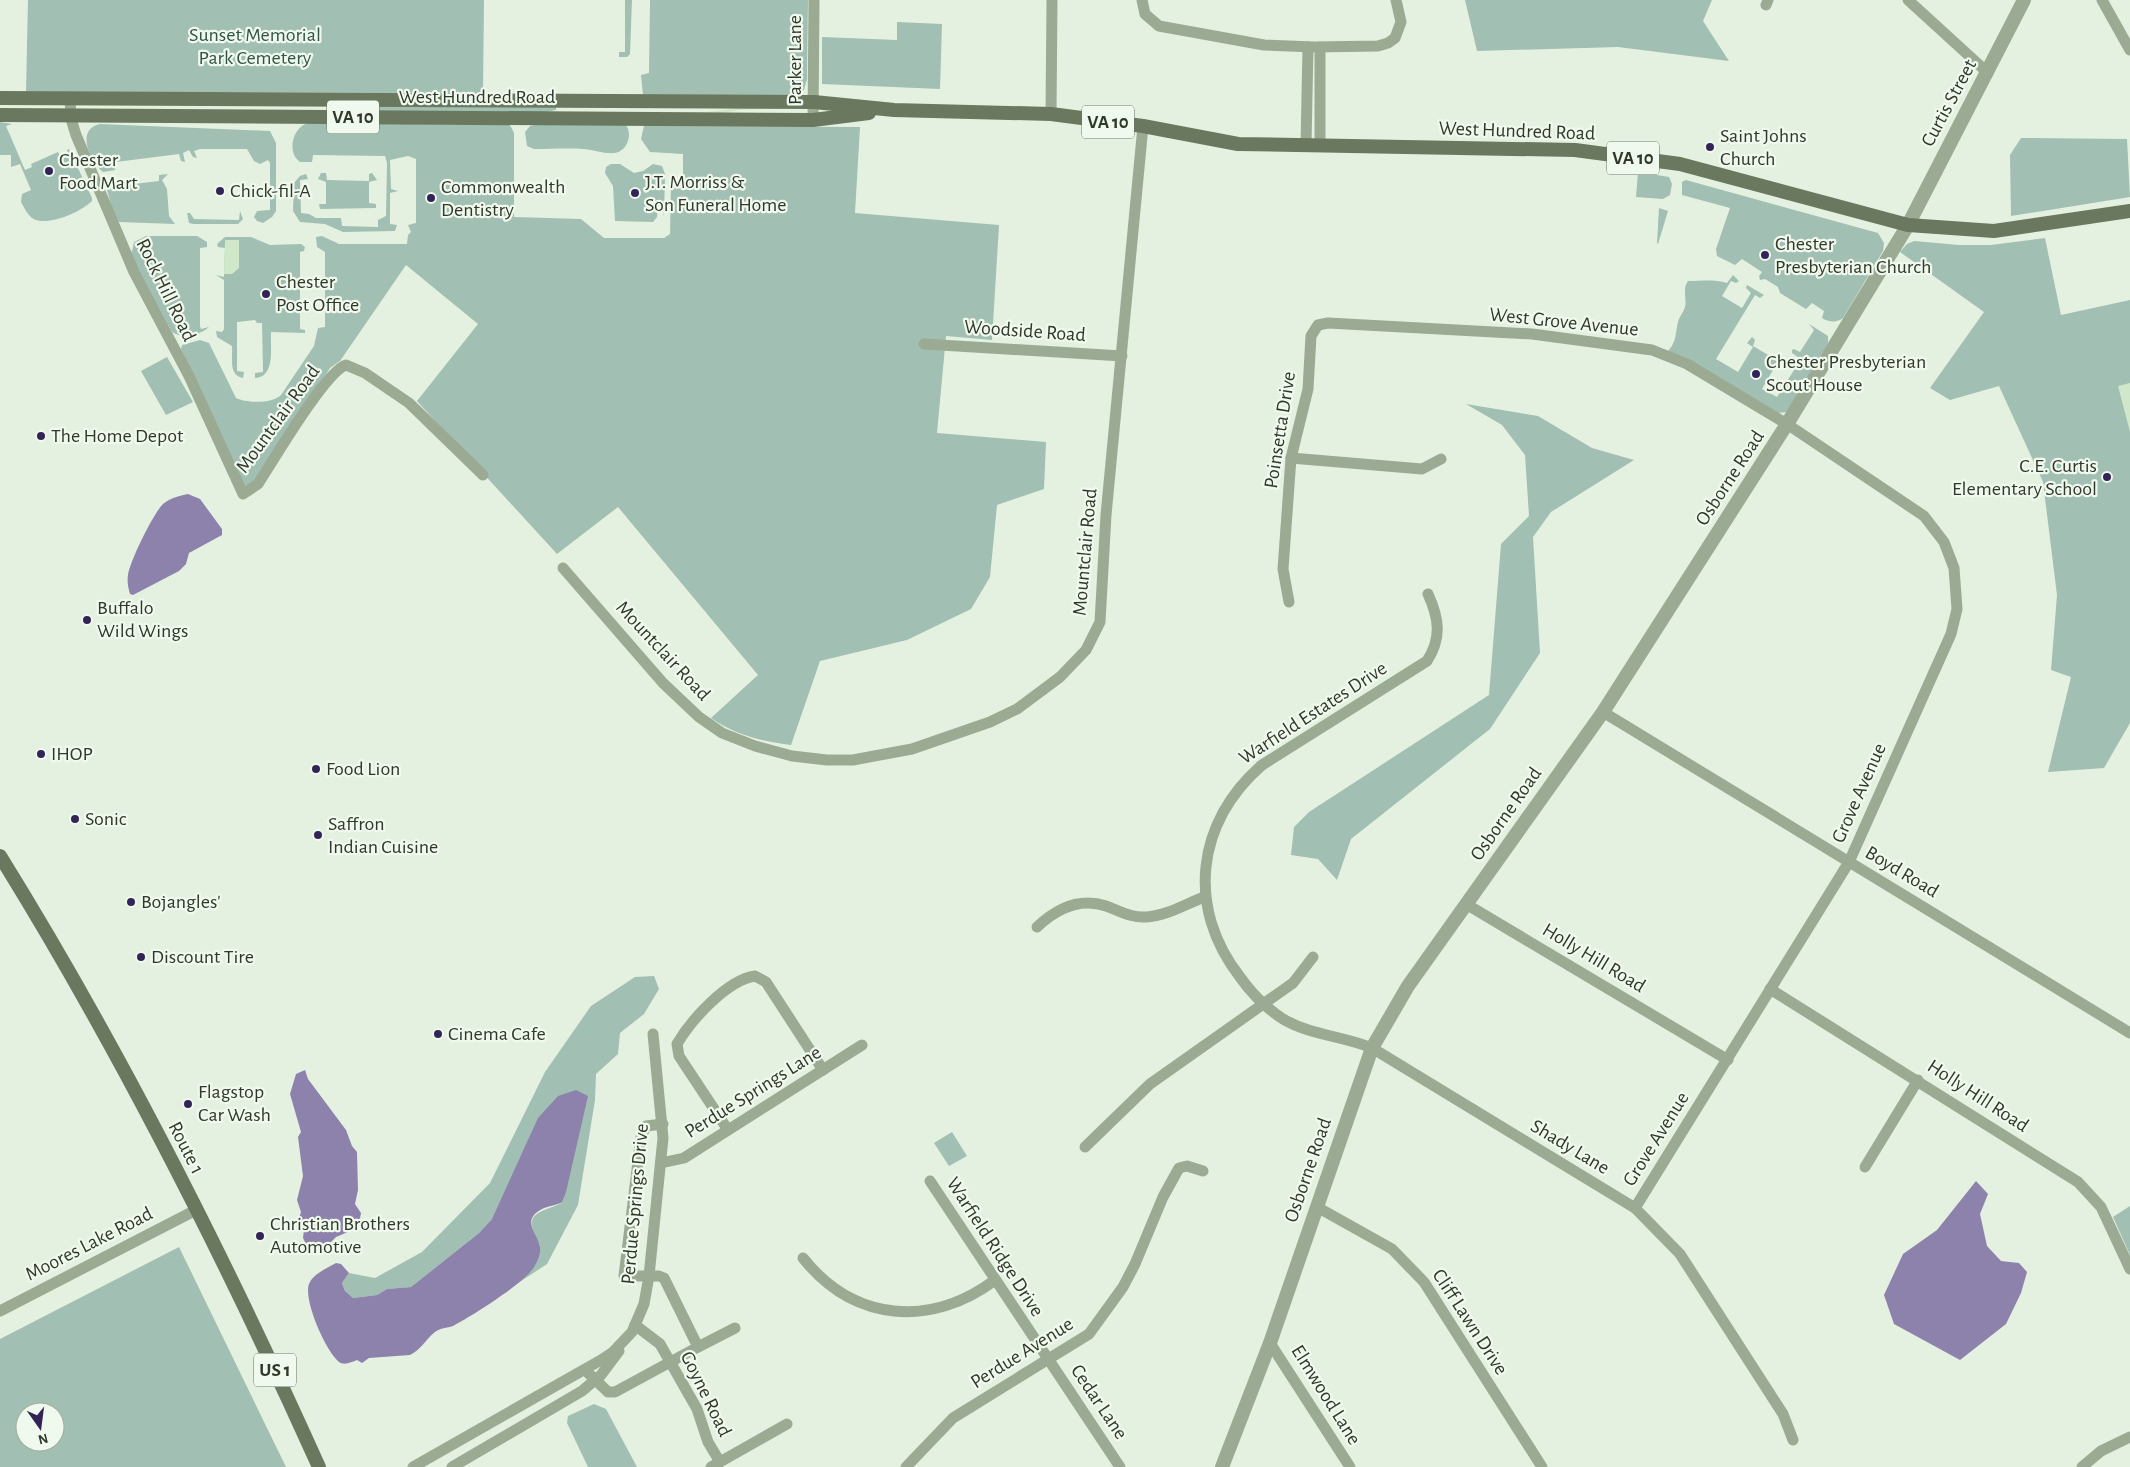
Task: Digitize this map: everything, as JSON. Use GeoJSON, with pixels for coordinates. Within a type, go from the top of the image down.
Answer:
{"type":"FeatureCollection","features":[{"type":"Feature","properties":{"kind":"main road","name":"West Hundred Road"},"geometry":{"type":"LineString","coordinates":[[0,98],[814,102],[894,110],[1051,114],[1142,126],[1238,144],[1575,150],[1680,164],[1908,225],[1994,231],[2130,211]]}},
{"type":"Feature","properties":{"kind":"main road","name":"West Hundred Road"},"geometry":{"type":"LineString","coordinates":[[0,115],[813,120],[894,110]]}},
{"type":"Feature","properties":{"kind":"main road","name":"Route 1"},"geometry":{"type":"LineString","coordinates":[[0,856],[73,977],[196,1210],[319,1467]]}},
{"type":"Feature","properties":{"kind":"street","name":"Parker Lane"},"geometry":{"type":"LineString","coordinates":[[813,120],[814,0]]}},
{"type":"Feature","properties":{"kind":"street"},"geometry":{"type":"LineString","coordinates":[[1051,114],[1052,0]]}},
{"type":"Feature","properties":{"kind":"street"},"geometry":{"type":"LineString","coordinates":[[1142,0],[1145,14],[1159,26],[1264,45],[1308,47],[1378,46],[1388,43],[1394,38],[1401,22],[1396,0]]}},
{"type":"Feature","properties":{"kind":"street"},"geometry":{"type":"LineString","coordinates":[[1908,0],[1988,73]]}},
{"type":"Feature","properties":{"kind":"street","name":"Curtis Street"},"geometry":{"type":"LineString","coordinates":[[1908,225],[2024,0]]}},
{"type":"Feature","properties":{"kind":"street"},"geometry":{"type":"LineString","coordinates":[[2102,0],[2130,50]]}},
{"type":"Feature","properties":{"kind":"street"},"geometry":{"type":"LineString","coordinates":[[1308,47],[1313,145]]}},
{"type":"Feature","properties":{"kind":"street"},"geometry":{"type":"LineString","coordinates":[[1313,145],[1320,47]]}},
{"type":"Feature","properties":{"kind":"street","name":"Rock Hill Road"},"geometry":{"type":"LineString","coordinates":[[70,98],[71,115],[76,135],[134,272],[189,376],[243,494]]}},
{"type":"Feature","properties":{"kind":"street","name":"Mountclair Road"},"geometry":{"type":"LineString","coordinates":[[562,568],[663,683],[699,716],[722,733],[755,746],[792,756],[853,760],[912,749],[972,729],[1016,708],[1060,677],[1086,650],[1100,622],[1106,515],[1142,126]]}},
{"type":"Feature","properties":{"kind":"street","name":"Osborne Road"},"geometry":{"type":"LineString","coordinates":[[1222,1467],[1270,1342],[1372,1048],[1408,986],[1604,712],[1787,424],[1908,225]]}},
{"type":"Feature","properties":{"kind":"street","name":"West Grove Avenue"},"geometry":{"type":"LineString","coordinates":[[1318,325],[1337,322],[1530,334],[1652,350],[1687,364],[1787,424]]}},
{"type":"Feature","properties":{"kind":"street","name":"Poinsetta Drive"},"geometry":{"type":"LineString","coordinates":[[1289,602],[1283,570],[1291,458],[1308,389],[1312,336],[1318,325]]}},
{"type":"Feature","properties":{"kind":"street","name":"Woodside Road"},"geometry":{"type":"LineString","coordinates":[[924,344],[1122,356]]}},
{"type":"Feature","properties":{"kind":"street","name":"Mountclair Road"},"geometry":{"type":"LineString","coordinates":[[243,494],[258,484],[324,385],[338,369],[346,365],[365,373],[409,403],[483,475]]}},
{"type":"Feature","properties":{"kind":"street","name":"Grove Avenue"},"geometry":{"type":"LineString","coordinates":[[1635,1208],[1849,862],[1951,634],[1957,609],[1954,568],[1944,542],[1924,516],[1787,424]]}},
{"type":"Feature","properties":{"kind":"street"},"geometry":{"type":"LineString","coordinates":[[1291,458],[1422,469],[1436,464],[1441,459]]}},
{"type":"Feature","properties":{"kind":"street","name":"Warfield Estates Drive"},"geometry":{"type":"LineString","coordinates":[[1372,1048],[1351,1040],[1306,1030],[1282,1018],[1264,1005],[1231,966],[1218,943],[1204,897],[1207,856],[1213,835],[1233,794],[1243,781],[1262,765],[1426,661],[1437,640],[1438,621],[1428,594]]}},
{"type":"Feature","properties":{"kind":"street","name":"Boyd Road"},"geometry":{"type":"LineString","coordinates":[[1604,712],[2130,1033]]}},
{"type":"Feature","properties":{"kind":"street"},"geometry":{"type":"LineString","coordinates":[[1037,927],[1050,914],[1075,904],[1096,903],[1127,915],[1148,917],[1159,915],[1204,897]]}},
{"type":"Feature","properties":{"kind":"street","name":"Holly Hill Road"},"geometry":{"type":"LineString","coordinates":[[1466,904],[1728,1060]]}},
{"type":"Feature","properties":{"kind":"street"},"geometry":{"type":"LineString","coordinates":[[1085,1146],[1150,1084],[1264,1005],[1293,982],[1313,957]]}},
{"type":"Feature","properties":{"kind":"street"},"geometry":{"type":"LineString","coordinates":[[728,1130],[677,1049],[680,1039],[713,1000],[748,977],[755,976],[766,982],[823,1070]]}},
{"type":"Feature","properties":{"kind":"street","name":"Holly Hill Road"},"geometry":{"type":"LineString","coordinates":[[1770,989],[2078,1182],[2101,1208],[2130,1269]]}},
{"type":"Feature","properties":{"kind":"street","name":"Perdue Springs Drive"},"geometry":{"type":"LineString","coordinates":[[452,1467],[582,1392],[596,1381],[610,1365],[635,1325],[644,1304],[649,1276],[661,1163],[663,1124],[653,1034]]}},
{"type":"Feature","properties":{"kind":"street","name":"Perdue Springs Lane"},"geometry":{"type":"LineString","coordinates":[[661,1163],[684,1158],[862,1045]]}},
{"type":"Feature","properties":{"kind":"street","name":"Shady Lane"},"geometry":{"type":"LineString","coordinates":[[1372,1048],[1635,1208],[1680,1254],[1783,1414],[1793,1440]]}},
{"type":"Feature","properties":{"kind":"street"},"geometry":{"type":"LineString","coordinates":[[655,1051],[677,1049]]}},
{"type":"Feature","properties":{"kind":"street"},"geometry":{"type":"LineString","coordinates":[[1865,1167],[1918,1080]]}},
{"type":"Feature","properties":{"kind":"street"},"geometry":{"type":"LineString","coordinates":[[663,1124],[646,1126],[641,1138],[624,1276],[664,1278],[698,1347]]}},
{"type":"Feature","properties":{"kind":"street","name":"Perdue Avenue"},"geometry":{"type":"LineString","coordinates":[[912,1465],[953,1418],[1089,1334],[1123,1287],[1135,1264],[1163,1197],[1179,1168],[1187,1166],[1203,1171]]}},
{"type":"Feature","properties":{"kind":"street","name":"Warfield Ridge Drive"},"geometry":{"type":"LineString","coordinates":[[930,1181],[1046,1359]]}},
{"type":"Feature","properties":{"kind":"street","name":"Cliff Lawn Drive"},"geometry":{"type":"LineString","coordinates":[[1316,1207],[1392,1249],[1424,1282],[1542,1467]]}},
{"type":"Feature","properties":{"kind":"street","name":"Moores Lake Road"},"geometry":{"type":"LineString","coordinates":[[0,1311],[196,1210]]}},
{"type":"Feature","properties":{"kind":"street"},"geometry":{"type":"LineString","coordinates":[[803,1258],[823,1280],[845,1295],[869,1306],[899,1312],[924,1311],[949,1306],[965,1299],[995,1280]]}},
{"type":"Feature","properties":{"kind":"street","name":"Goyne Road"},"geometry":{"type":"LineString","coordinates":[[635,1325],[655,1339],[670,1362],[697,1409],[716,1464]]}},
{"type":"Feature","properties":{"kind":"street"},"geometry":{"type":"LineString","coordinates":[[585,1370],[608,1392],[615,1392],[735,1328]]}},
{"type":"Feature","properties":{"kind":"street","name":"Perdue Springs Drive"},"geometry":{"type":"LineString","coordinates":[[413,1467],[585,1370],[613,1352],[623,1342]]}},
{"type":"Feature","properties":{"kind":"street","name":"Elmwood Lane"},"geometry":{"type":"LineString","coordinates":[[1270,1342],[1350,1467]]}},
{"type":"Feature","properties":{"kind":"street","name":"Cedar Lane"},"geometry":{"type":"LineString","coordinates":[[1046,1359],[1120,1467]]}},
{"type":"Feature","properties":{"kind":"street"},"geometry":{"type":"LineString","coordinates":[[716,1464],[787,1424]]}},
{"type":"Feature","properties":{"kind":"street"},"geometry":{"type":"LineString","coordinates":[[2082,1467],[2101,1451],[2130,1437]]}},
{"type":"Feature","properties":{"kind":"green space","name":"Sunset Memorial Park Cemetery"},"geometry":{"type":"Polygon","coordinates":[[[28,0],[484,0],[483,93],[26,92],[28,0]]]}},
{"type":"Feature","properties":{"kind":"green space"},"geometry":{"type":"Polygon","coordinates":[[[625,0],[632,0],[630,54],[627,57],[619,57],[619,52],[625,52],[625,0]]]}},
{"type":"Feature","properties":{"kind":"green space"},"geometry":{"type":"Polygon","coordinates":[[[650,0],[808,0],[807,79],[804,90],[798,96],[643,95],[641,75],[649,73],[650,0]]]}},
{"type":"Feature","properties":{"kind":"green space"},"geometry":{"type":"Polygon","coordinates":[[[1465,0],[1712,0],[1703,21],[1729,61],[1618,47],[1477,51],[1465,0]]]}},
{"type":"Feature","properties":{"kind":"green space"},"geometry":{"type":"Polygon","coordinates":[[[897,22],[942,24],[940,89],[822,84],[822,37],[897,40],[897,22]]]}},
{"type":"Feature","properties":{"kind":"green space"},"geometry":{"type":"Polygon","coordinates":[[[378,106],[556,107],[556,110],[542,113],[362,113],[362,109],[378,106]]]}},
{"type":"Feature","properties":{"kind":"green space"},"geometry":{"type":"Polygon","coordinates":[[[0,122],[12,124],[6,126],[25,170],[32,167],[31,164],[58,152],[61,159],[69,156],[67,150],[69,149],[92,201],[73,213],[50,221],[36,220],[31,217],[21,202],[22,194],[31,190],[20,164],[11,167],[11,155],[0,155],[0,122]]]}},
{"type":"Feature","properties":{"kind":"green space"},"geometry":{"type":"Polygon","coordinates":[[[308,123],[510,125],[514,133],[514,217],[581,219],[604,238],[664,238],[670,234],[671,181],[673,179],[683,179],[683,154],[650,152],[641,139],[644,126],[860,127],[855,213],[999,225],[992,340],[946,336],[937,433],[1046,442],[1044,489],[997,505],[990,577],[971,609],[907,640],[820,661],[791,745],[749,736],[720,724],[711,718],[758,675],[618,507],[557,554],[417,401],[478,324],[406,265],[340,361],[330,368],[257,480],[246,486],[243,484],[181,349],[182,345],[200,340],[209,343],[236,398],[259,402],[277,398],[281,395],[314,346],[318,328],[325,327],[325,252],[317,247],[316,237],[322,236],[339,244],[407,244],[408,235],[411,232],[408,225],[416,223],[416,159],[408,156],[390,160],[391,189],[398,191],[390,193],[390,224],[397,225],[395,231],[343,232],[325,224],[300,222],[293,211],[294,183],[300,176],[306,174],[308,179],[300,180],[301,213],[309,214],[316,218],[341,218],[342,226],[378,227],[378,220],[386,216],[387,163],[385,156],[313,155],[312,162],[300,162],[293,152],[293,140],[298,129],[308,123]]]}},
{"type":"Feature","properties":{"kind":"green space"},"geometry":{"type":"Polygon","coordinates":[[[100,124],[270,131],[276,143],[276,211],[272,217],[263,223],[257,221],[254,217],[257,211],[270,210],[270,163],[268,160],[260,164],[254,161],[247,149],[200,149],[194,151],[197,158],[193,157],[189,150],[183,153],[185,162],[181,161],[179,154],[116,162],[115,170],[103,172],[94,161],[87,146],[88,132],[92,127],[100,124]]]}},
{"type":"Feature","properties":{"kind":"green space"},"geometry":{"type":"Polygon","coordinates":[[[626,125],[629,138],[626,146],[615,153],[584,149],[534,149],[527,146],[525,132],[530,126],[626,125]]]}},
{"type":"Feature","properties":{"kind":"green space"},"geometry":{"type":"Polygon","coordinates":[[[2021,138],[2127,139],[2130,197],[2011,216],[2010,155],[2021,138]]]}},
{"type":"Feature","properties":{"kind":"green space"},"geometry":{"type":"Polygon","coordinates":[[[611,164],[620,164],[634,173],[643,171],[653,164],[662,166],[665,174],[664,217],[663,206],[658,206],[657,217],[653,222],[615,221],[613,186],[605,173],[606,167],[611,164]]]}},
{"type":"Feature","properties":{"kind":"green space"},"geometry":{"type":"Polygon","coordinates":[[[1638,172],[1669,177],[1672,184],[1670,195],[1663,199],[1636,197],[1638,172]]]}},
{"type":"Feature","properties":{"kind":"green space"},"geometry":{"type":"Polygon","coordinates":[[[321,173],[326,173],[327,180],[369,181],[369,174],[372,173],[377,180],[369,182],[369,203],[376,204],[376,208],[320,209],[319,204],[326,204],[326,182],[318,179],[321,173]]]}},
{"type":"Feature","properties":{"kind":"green space"},"geometry":{"type":"Polygon","coordinates":[[[168,174],[162,180],[167,189],[169,216],[175,224],[119,222],[114,215],[107,190],[113,183],[124,180],[126,185],[159,181],[159,175],[168,174]]]}},
{"type":"Feature","properties":{"kind":"green space"},"geometry":{"type":"Polygon","coordinates":[[[1686,180],[1878,233],[1884,243],[1883,251],[1843,318],[1835,321],[1827,320],[1822,318],[1824,311],[1812,303],[1806,309],[1780,293],[1778,287],[1765,279],[1760,280],[1759,276],[1762,272],[1742,259],[1735,265],[1717,256],[1716,249],[1730,208],[1682,195],[1682,182],[1686,180]]]}},
{"type":"Feature","properties":{"kind":"green space"},"geometry":{"type":"Polygon","coordinates":[[[1659,208],[1668,211],[1658,244],[1657,243],[1659,208]]]}},
{"type":"Feature","properties":{"kind":"green space"},"geometry":{"type":"Polygon","coordinates":[[[240,211],[243,219],[238,224],[193,224],[189,223],[187,213],[190,213],[194,219],[239,220],[240,211]]]}},
{"type":"Feature","properties":{"kind":"green space"},"geometry":{"type":"Polygon","coordinates":[[[146,236],[197,236],[207,242],[207,247],[200,248],[200,326],[201,329],[209,327],[205,330],[186,336],[172,332],[131,256],[134,242],[146,236]]]}},
{"type":"Feature","properties":{"kind":"green space","name":"Chester Post Office"},"geometry":{"type":"Polygon","coordinates":[[[225,237],[251,237],[270,245],[301,244],[305,247],[304,251],[300,252],[300,329],[305,330],[305,333],[271,332],[269,367],[262,376],[255,378],[255,373],[263,372],[262,323],[257,323],[255,320],[237,322],[237,371],[244,372],[243,378],[238,376],[233,370],[232,346],[217,337],[216,331],[222,332],[224,329],[224,280],[216,275],[224,277],[225,248],[218,247],[217,244],[225,237]]]}},
{"type":"Feature","properties":{"kind":"green space"},"geometry":{"type":"Polygon","coordinates":[[[2045,238],[2061,315],[2130,300],[2130,723],[2104,768],[2048,772],[2071,677],[2051,670],[2057,595],[2043,482],[1999,386],[1950,400],[1930,388],[1984,312],[1900,252],[1907,244],[1914,241],[1959,245],[1991,245],[2045,238]]]}},
{"type":"Feature","properties":{"kind":"green space"},"geometry":{"type":"Polygon","coordinates":[[[1733,275],[1739,281],[1736,283],[1731,281],[1722,296],[1742,308],[1751,293],[1746,288],[1747,285],[1764,295],[1760,298],[1755,295],[1716,359],[1738,372],[1753,347],[1747,343],[1752,337],[1755,340],[1753,346],[1775,359],[1778,355],[1781,356],[1762,389],[1777,397],[1801,359],[1792,353],[1792,350],[1800,352],[1814,330],[1809,324],[1828,336],[1828,343],[1788,412],[1778,413],[1668,351],[1674,341],[1679,320],[1685,307],[1685,287],[1688,281],[1727,283],[1733,275]]]}},
{"type":"Feature","properties":{"kind":"green space"},"geometry":{"type":"Polygon","coordinates":[[[167,357],[193,402],[166,415],[141,371],[167,357]]]}},
{"type":"Feature","properties":{"kind":"green space"},"geometry":{"type":"Polygon","coordinates":[[[1466,404],[1538,416],[1592,448],[1634,460],[1551,512],[1533,537],[1540,653],[1490,729],[1351,839],[1337,880],[1318,859],[1291,855],[1294,827],[1309,812],[1489,695],[1501,544],[1529,516],[1525,455],[1502,425],[1466,404]]]}},
{"type":"Feature","properties":{"kind":"green space"},"geometry":{"type":"Polygon","coordinates":[[[654,976],[659,989],[644,1014],[620,1033],[618,1054],[596,1074],[595,1100],[578,1205],[547,1264],[512,1287],[531,1271],[540,1245],[532,1226],[532,1220],[539,1212],[562,1203],[492,1219],[479,1233],[411,1287],[387,1289],[377,1295],[353,1298],[345,1291],[342,1283],[349,1273],[375,1278],[422,1252],[490,1183],[545,1072],[591,1006],[635,977],[654,976]]]}},
{"type":"Feature","properties":{"kind":"green space"},"geometry":{"type":"Polygon","coordinates":[[[952,1132],[967,1156],[949,1166],[934,1143],[952,1132]]]}},
{"type":"Feature","properties":{"kind":"green space"},"geometry":{"type":"Polygon","coordinates":[[[2130,1206],[2130,1255],[2113,1217],[2130,1206]]]}},
{"type":"Feature","properties":{"kind":"green space"},"geometry":{"type":"Polygon","coordinates":[[[179,1247],[286,1467],[0,1467],[0,1339],[179,1247]]]}},
{"type":"Feature","properties":{"kind":"green space"},"geometry":{"type":"Polygon","coordinates":[[[594,1404],[606,1409],[637,1467],[588,1467],[567,1423],[568,1416],[594,1404]]]}},
{"type":"Feature","properties":{"kind":"shaded area"},"geometry":{"type":"Polygon","coordinates":[[[738,108],[796,108],[739,110],[721,114],[657,112],[708,112],[738,108]]]}},
{"type":"Feature","properties":{"kind":"shaded area"},"geometry":{"type":"Polygon","coordinates":[[[225,240],[239,240],[239,268],[232,274],[224,274],[225,240]]]}},
{"type":"Feature","properties":{"kind":"shaded area"},"geometry":{"type":"Polygon","coordinates":[[[2130,383],[2130,432],[2118,386],[2130,383]]]}},
{"type":"Feature","properties":{"kind":"shaded area"},"geometry":{"type":"Polygon","coordinates":[[[188,494],[200,499],[222,529],[222,535],[189,553],[186,564],[179,571],[133,595],[130,594],[128,575],[137,549],[148,527],[163,504],[188,494]]]}},
{"type":"Feature","properties":{"kind":"shaded area"},"geometry":{"type":"Polygon","coordinates":[[[305,1070],[308,1079],[346,1130],[352,1146],[357,1152],[358,1190],[355,1204],[361,1213],[359,1224],[355,1229],[336,1237],[329,1244],[314,1247],[306,1244],[303,1238],[304,1230],[298,1221],[301,1212],[297,1200],[303,1176],[298,1137],[301,1132],[290,1094],[296,1074],[305,1070]]]}},
{"type":"Feature","properties":{"kind":"shaded area"},"geometry":{"type":"Polygon","coordinates":[[[576,1090],[588,1096],[566,1192],[562,1202],[544,1208],[533,1217],[531,1222],[539,1242],[540,1253],[535,1266],[525,1278],[506,1293],[453,1326],[435,1332],[410,1355],[369,1358],[362,1363],[357,1360],[346,1364],[339,1362],[328,1348],[312,1313],[308,1292],[311,1280],[336,1263],[341,1264],[349,1273],[342,1283],[345,1291],[353,1298],[377,1295],[387,1289],[411,1287],[479,1233],[492,1219],[538,1118],[558,1096],[576,1090]]]}},
{"type":"Feature","properties":{"kind":"shaded area"},"geometry":{"type":"Polygon","coordinates":[[[1976,1181],[1988,1194],[1980,1214],[1987,1246],[2001,1261],[2019,1263],[2027,1272],[2021,1293],[2006,1324],[1960,1360],[1894,1324],[1884,1295],[1903,1254],[1937,1230],[1976,1181]]]}},
{"type":"Feature","properties":{"kind":"place","name":"Saint Johns Church"},"geometry":{"type":"Point","coordinates":[1710,147]}},
{"type":"Feature","properties":{"kind":"place","name":"Chester Food Mart"},"geometry":{"type":"Point","coordinates":[49,171]}},
{"type":"Feature","properties":{"kind":"place","name":"Chick-fil-A"},"geometry":{"type":"Point","coordinates":[220,191]}},
{"type":"Feature","properties":{"kind":"place","name":"J.T. Morriss & Son Funeral Home"},"geometry":{"type":"Point","coordinates":[635,193]}},
{"type":"Feature","properties":{"kind":"place","name":"Commonwealth Dentistry"},"geometry":{"type":"Point","coordinates":[431,198]}},
{"type":"Feature","properties":{"kind":"place","name":"Chester Presbyterian Church"},"geometry":{"type":"Point","coordinates":[1765,255]}},
{"type":"Feature","properties":{"kind":"place","name":"Chester Post Office"},"geometry":{"type":"Point","coordinates":[266,294]}},
{"type":"Feature","properties":{"kind":"place","name":"Chester Presbyterian Scout House"},"geometry":{"type":"Point","coordinates":[1756,374]}},
{"type":"Feature","properties":{"kind":"place","name":"The Home Depot"},"geometry":{"type":"Point","coordinates":[41,436]}},
{"type":"Feature","properties":{"kind":"place","name":"C.E. Curtis Elementary School"},"geometry":{"type":"Point","coordinates":[2107,477]}},
{"type":"Feature","properties":{"kind":"place","name":"Buffalo Wild Wings"},"geometry":{"type":"Point","coordinates":[87,620]}},
{"type":"Feature","properties":{"kind":"place","name":"IHOP"},"geometry":{"type":"Point","coordinates":[41,754]}},
{"type":"Feature","properties":{"kind":"place","name":"Food Lion"},"geometry":{"type":"Point","coordinates":[316,769]}},
{"type":"Feature","properties":{"kind":"place","name":"Sonic"},"geometry":{"type":"Point","coordinates":[75,819]}},
{"type":"Feature","properties":{"kind":"place","name":"Saffron Indian Cuisine"},"geometry":{"type":"Point","coordinates":[318,835]}},
{"type":"Feature","properties":{"kind":"place","name":"Bojangles'"},"geometry":{"type":"Point","coordinates":[131,902]}},
{"type":"Feature","properties":{"kind":"place","name":"Discount Tire"},"geometry":{"type":"Point","coordinates":[141,957]}},
{"type":"Feature","properties":{"kind":"place","name":"Cinema Cafe"},"geometry":{"type":"Point","coordinates":[438,1034]}},
{"type":"Feature","properties":{"kind":"place","name":"Flagstop Car Wash"},"geometry":{"type":"Point","coordinates":[188,1104]}},
{"type":"Feature","properties":{"kind":"place","name":"Christian Brothers Automotive"},"geometry":{"type":"Point","coordinates":[260,1236]}}]}
